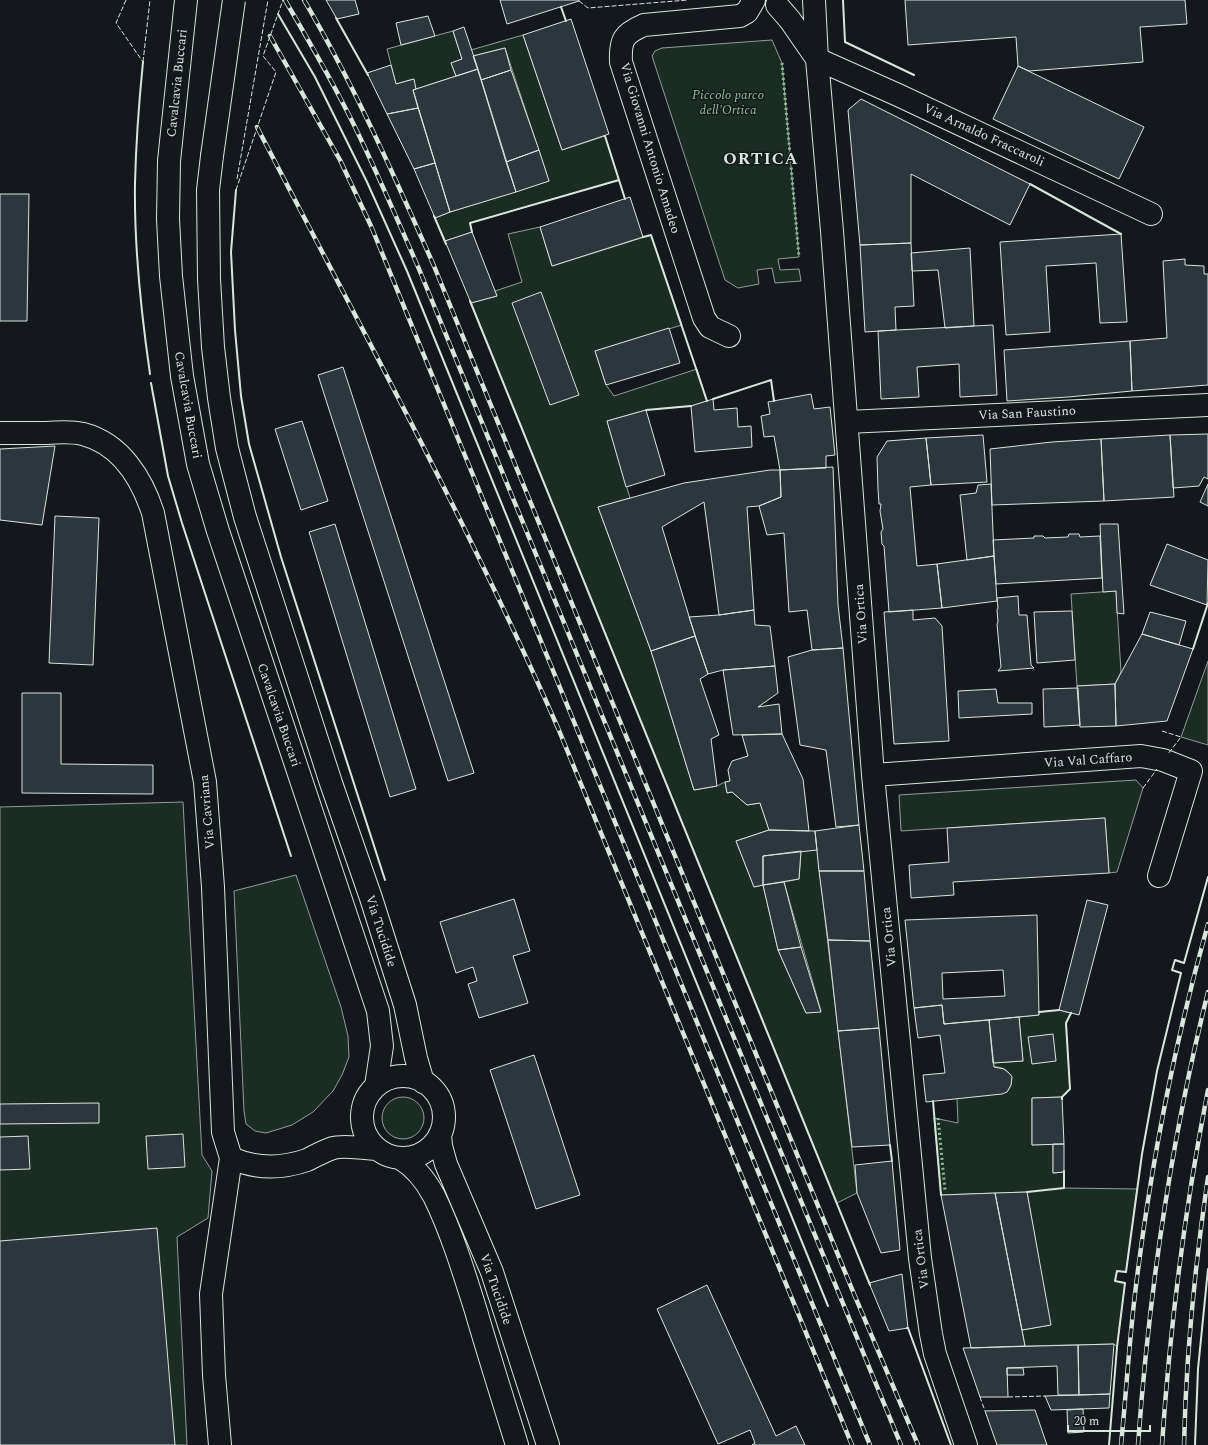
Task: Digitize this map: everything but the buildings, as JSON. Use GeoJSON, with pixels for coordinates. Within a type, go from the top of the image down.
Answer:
{"type":"FeatureCollection","features":[{"type":"Feature","properties":{"kind":"street","name":"Cavalcavia Buccari"},"geometry":{"type":"LineString","coordinates":[[186,0],[169,161],[168,219],[171,276],[182,376],[198,464],[218,531],[306,794]]}},
{"type":"Feature","properties":{"kind":"street","name":"Via Tucidide"},"geometry":{"type":"LineString","coordinates":[[234,0],[208,190],[209,279],[213,347],[227,448],[248,524],[331,783],[371,898],[405,1005],[416,1058],[423,1082]]}},
{"type":"Feature","properties":{"kind":"street","name":"Via Giovanni Antonio Amadeo"},"geometry":{"type":"LineString","coordinates":[[729,336],[710,326],[704,318],[621,62],[621,47],[625,38],[634,30],[644,25],[740,16],[748,12],[755,0],[766,4],[784,2],[790,20],[817,59]]}},
{"type":"Feature","properties":{"kind":"street","name":"Via Giovanni Antonio Amadeo"},"geometry":{"type":"LineString","coordinates":[[814,0],[817,59],[847,422]]}},
{"type":"Feature","properties":{"kind":"street","name":"Via Arnaldo Fraccaroli"},"geometry":{"type":"LineString","coordinates":[[817,59],[883,88],[1151,214]]}},
{"type":"Feature","properties":{"kind":"street","name":"Via San Faustino"},"geometry":{"type":"LineString","coordinates":[[847,422],[1208,405]]}},
{"type":"Feature","properties":{"kind":"street","name":"Via Ortica"},"geometry":{"type":"LineString","coordinates":[[847,422],[873,775],[921,1268],[935,1354],[966,1445]]}},
{"type":"Feature","properties":{"kind":"street","name":"Via Cavriana"},"geometry":{"type":"LineString","coordinates":[[0,433],[69,432],[82,434],[99,441],[118,454],[134,471],[151,508],[205,782],[213,887],[223,1132],[231,1158]]}},
{"type":"Feature","properties":{"kind":"street","name":"Via Val Caffaro"},"geometry":{"type":"LineString","coordinates":[[873,775],[1141,756],[1163,760],[1191,771],[1159,876]]}},
{"type":"Feature","properties":{"kind":"street","name":"Via Tucidide"},"geometry":{"type":"LineString","coordinates":[[306,794],[378,1011],[382,1046],[376,1086]]}},
{"type":"Feature","properties":{"kind":"street","name":"Via Tucidide"},"geometry":{"type":"LineString","coordinates":[[399,1076],[414,1078],[423,1082],[435,1091],[442,1105],[443,1123],[440,1134],[433,1145],[421,1154],[409,1158],[390,1156],[376,1149],[366,1135],[362,1121],[366,1098],[376,1086],[387,1079],[399,1076]]}},
{"type":"Feature","properties":{"kind":"street","name":"Via Tucidide"},"geometry":{"type":"LineString","coordinates":[[334,1148],[362,1114]]}},
{"type":"Feature","properties":{"kind":"street","name":"Via Tucidide"},"geometry":{"type":"LineString","coordinates":[[440,1134],[443,1154],[492,1272],[548,1445]]}},
{"type":"Feature","properties":{"kind":"street"},"geometry":{"type":"LineString","coordinates":[[220,1445],[214,1375],[211,1294],[231,1158],[244,1164],[271,1167],[288,1165],[306,1160],[334,1148],[376,1149]]}},
{"type":"Feature","properties":{"kind":"street","name":"Via Tucidide"},"geometry":{"type":"LineString","coordinates":[[400,1158],[417,1171],[424,1180],[434,1196],[445,1221],[463,1270],[517,1445]]}},
{"type":"Feature","properties":{"kind":"green space"},"geometry":{"type":"Polygon","coordinates":[[[453,31],[462,59],[451,63],[456,76],[416,89],[413,79],[396,84],[387,49],[453,31]]]}},
{"type":"Feature","properties":{"kind":"green space"},"geometry":{"type":"Polygon","coordinates":[[[523,35],[562,150],[605,136],[619,180],[470,223],[472,232],[445,241],[435,218],[549,181],[505,48],[473,56],[471,50],[523,35]]]}},
{"type":"Feature","properties":{"kind":"green space","name":"Piccolo parco dell'Ortica"},"geometry":{"type":"Polygon","coordinates":[[[772,40],[782,63],[799,257],[778,259],[780,270],[799,269],[801,281],[775,283],[772,268],[757,270],[759,284],[738,288],[725,280],[652,56],[655,51],[662,48],[772,40]]]}},
{"type":"Feature","properties":{"kind":"green space"},"geometry":{"type":"Polygon","coordinates":[[[540,227],[552,266],[651,235],[682,325],[595,351],[606,385],[614,396],[697,369],[707,401],[691,406],[646,410],[607,421],[630,498],[598,507],[651,651],[694,790],[717,786],[725,782],[727,793],[732,792],[747,805],[760,803],[769,830],[736,841],[754,887],[763,885],[778,950],[806,1013],[821,1011],[784,882],[799,879],[801,851],[817,850],[857,1193],[837,1203],[471,303],[497,296],[495,291],[522,282],[508,234],[540,227]]]}},
{"type":"Feature","properties":{"kind":"green space"},"geometry":{"type":"Polygon","coordinates":[[[1116,591],[1121,672],[1115,684],[1077,686],[1071,594],[1116,591]]]}},
{"type":"Feature","properties":{"kind":"green space"},"geometry":{"type":"Polygon","coordinates":[[[1208,661],[1208,745],[1181,737],[1208,661]]]}},
{"type":"Feature","properties":{"kind":"green space"},"geometry":{"type":"Polygon","coordinates":[[[1136,780],[1143,788],[1117,872],[1109,873],[1105,818],[901,831],[899,795],[1136,780]]]}},
{"type":"Feature","properties":{"kind":"green space"},"geometry":{"type":"Polygon","coordinates":[[[183,802],[202,1155],[212,1171],[208,1218],[177,1237],[187,1445],[0,1445],[0,807],[183,802]]]}},
{"type":"Feature","properties":{"kind":"green space"},"geometry":{"type":"Polygon","coordinates":[[[296,875],[341,1007],[348,1036],[349,1057],[342,1075],[333,1091],[313,1112],[292,1125],[266,1133],[255,1131],[246,1124],[244,1111],[234,891],[296,875]]]}},
{"type":"Feature","properties":{"kind":"green space"},"geometry":{"type":"Polygon","coordinates":[[[1059,1010],[1071,1013],[1066,1024],[1070,1089],[1062,1097],[1032,1098],[1032,1145],[1053,1144],[1053,1173],[1064,1172],[1064,1188],[1137,1189],[1126,1272],[1117,1271],[1115,1281],[1125,1283],[1117,1347],[1114,1344],[1025,1346],[1022,1330],[1050,1325],[1027,1192],[941,1195],[934,1118],[958,1123],[957,1098],[1007,1092],[1011,1083],[1010,1075],[1004,1069],[994,1067],[993,1063],[1023,1061],[1019,1017],[1039,1015],[1039,1012],[1059,1010]]]}},
{"type":"Feature","properties":{"kind":"green space"},"geometry":{"type":"Polygon","coordinates":[[[403,1097],[418,1103],[424,1118],[418,1133],[403,1139],[388,1133],[382,1118],[388,1103],[403,1097]]]}},
{"type":"Feature","properties":{"kind":"railway"},"geometry":{"type":"LineString","coordinates":[[285,0],[312,46],[354,125],[419,269],[901,1445]]}},
{"type":"Feature","properties":{"kind":"railway"},"geometry":{"type":"LineString","coordinates":[[304,0],[357,98],[434,266],[854,1294],[918,1445]]}},
{"type":"Feature","properties":{"kind":"railway"},"geometry":{"type":"LineString","coordinates":[[270,36],[340,160],[371,226],[870,1445]]}},
{"type":"Feature","properties":{"kind":"railway"},"geometry":{"type":"LineString","coordinates":[[257,127],[450,500],[523,651],[558,728],[852,1445]]}},
{"type":"Feature","properties":{"kind":"railway"},"geometry":{"type":"LineString","coordinates":[[1121,1445],[1135,1294],[1148,1200],[1174,1061],[1184,1015],[1208,924]]}},
{"type":"Feature","properties":{"kind":"railway"},"geometry":{"type":"LineString","coordinates":[[1138,1445],[1148,1330],[1163,1217],[1183,1104],[1208,992]]}},
{"type":"Feature","properties":{"kind":"railway"},"geometry":{"type":"LineString","coordinates":[[1162,1445],[1169,1356],[1179,1267],[1192,1178],[1208,1090]]}},
{"type":"Feature","properties":{"kind":"railway"},"geometry":{"type":"LineString","coordinates":[[1184,1445],[1192,1310],[1208,1177]]}},
{"type":"Feature","properties":{"kind":"hedge"},"geometry":{"type":"LineString","coordinates":[[782,63],[799,257]]}},
{"type":"Feature","properties":{"kind":"hedge"},"geometry":{"type":"LineString","coordinates":[[938,1118],[945,1190]]}},
{"type":"Feature","properties":{"kind":"fence"},"geometry":{"type":"LineString","coordinates":[[126,0],[116,23],[143,62]]}},
{"type":"Feature","properties":{"kind":"fence"},"geometry":{"type":"LineString","coordinates":[[143,62],[150,0]]}},
{"type":"Feature","properties":{"kind":"fence"},"geometry":{"type":"LineString","coordinates":[[237,179],[268,0]]}},
{"type":"Feature","properties":{"kind":"fence"},"geometry":{"type":"LineString","coordinates":[[236,190],[276,72],[263,56],[283,0]]}},
{"type":"Feature","properties":{"kind":"fence"},"geometry":{"type":"LineString","coordinates":[[579,1],[588,8],[688,0]]}},
{"type":"Feature","properties":{"kind":"fence"},"geometry":{"type":"LineString","coordinates":[[1162,731],[1181,737],[1168,754]]}},
{"type":"Feature","properties":{"kind":"fence"},"geometry":{"type":"LineString","coordinates":[[1143,788],[1157,769]]}},
{"type":"Feature","properties":{"kind":"fence"},"geometry":{"type":"LineString","coordinates":[[1008,1397],[1045,1396]]}},
{"type":"Feature","properties":{"kind":"fence"},"geometry":{"type":"LineString","coordinates":[[980,1397],[985,1411]]}},
{"type":"Feature","properties":{"kind":"wall"},"geometry":{"type":"LineString","coordinates":[[843,0],[845,42],[914,75]]}},
{"type":"Feature","properties":{"kind":"wall"},"geometry":{"type":"LineString","coordinates":[[561,7],[566,21]]}},
{"type":"Feature","properties":{"kind":"wall"},"geometry":{"type":"LineString","coordinates":[[278,14],[315,77],[367,182],[407,271],[828,1306]]}},
{"type":"Feature","properties":{"kind":"wall"},"geometry":{"type":"LineString","coordinates":[[336,18],[368,75]]}},
{"type":"Feature","properties":{"kind":"wall"},"geometry":{"type":"LineString","coordinates":[[143,62],[137,137],[135,207],[139,279],[150,374]]}},
{"type":"Feature","properties":{"kind":"wall"},"geometry":{"type":"LineString","coordinates":[[605,136],[625,199]]}},
{"type":"Feature","properties":{"kind":"wall"},"geometry":{"type":"LineString","coordinates":[[472,232],[470,223],[619,180]]}},
{"type":"Feature","properties":{"kind":"wall"},"geometry":{"type":"LineString","coordinates":[[1030,184],[1121,234]]}},
{"type":"Feature","properties":{"kind":"wall"},"geometry":{"type":"LineString","coordinates":[[236,190],[231,252],[235,330],[241,396],[249,444],[281,557],[385,880]]}},
{"type":"Feature","properties":{"kind":"wall"},"geometry":{"type":"LineString","coordinates":[[434,216],[446,244]]}},
{"type":"Feature","properties":{"kind":"wall"},"geometry":{"type":"LineString","coordinates":[[643,237],[651,235],[707,401]]}},
{"type":"Feature","properties":{"kind":"wall"},"geometry":{"type":"LineString","coordinates":[[470,301],[870,1285]]}},
{"type":"Feature","properties":{"kind":"wall"},"geometry":{"type":"LineString","coordinates":[[713,399],[771,380],[774,401]]}},
{"type":"Feature","properties":{"kind":"wall"},"geometry":{"type":"LineString","coordinates":[[151,383],[168,476],[291,856]]}},
{"type":"Feature","properties":{"kind":"wall"},"geometry":{"type":"LineString","coordinates":[[646,410],[691,406]]}},
{"type":"Feature","properties":{"kind":"wall"},"geometry":{"type":"LineString","coordinates":[[1193,649],[1208,603]]}},
{"type":"Feature","properties":{"kind":"wall"},"geometry":{"type":"LineString","coordinates":[[1109,1445],[1117,1347],[1125,1283],[1115,1281],[1117,1271],[1126,1272],[1142,1154],[1157,1071],[1181,973],[1172,970],[1175,960],[1184,963],[1208,877]]}},
{"type":"Feature","properties":{"kind":"wall"},"geometry":{"type":"LineString","coordinates":[[1039,1012],[1059,1010]]}},
{"type":"Feature","properties":{"kind":"wall"},"geometry":{"type":"LineString","coordinates":[[1062,1099],[1062,1097],[1070,1089],[1066,1023],[1071,1013]]}},
{"type":"Feature","properties":{"kind":"wall"},"geometry":{"type":"LineString","coordinates":[[933,1101],[941,1195]]}},
{"type":"Feature","properties":{"kind":"wall"},"geometry":{"type":"LineString","coordinates":[[890,1145],[892,1161]]}},
{"type":"Feature","properties":{"kind":"wall"},"geometry":{"type":"LineString","coordinates":[[1027,1192],[1064,1188],[1064,1171]]}},
{"type":"Feature","properties":{"kind":"wall"},"geometry":{"type":"LineString","coordinates":[[1195,1445],[1198,1369],[1208,1269]]}},
{"type":"Feature","properties":{"kind":"wall"},"geometry":{"type":"LineString","coordinates":[[907,1328],[951,1445]]}},
{"type":"Feature","properties":{"kind":"district","name":"ORTICA"},"geometry":{"type":"Point","coordinates":[761,159]}}]}
